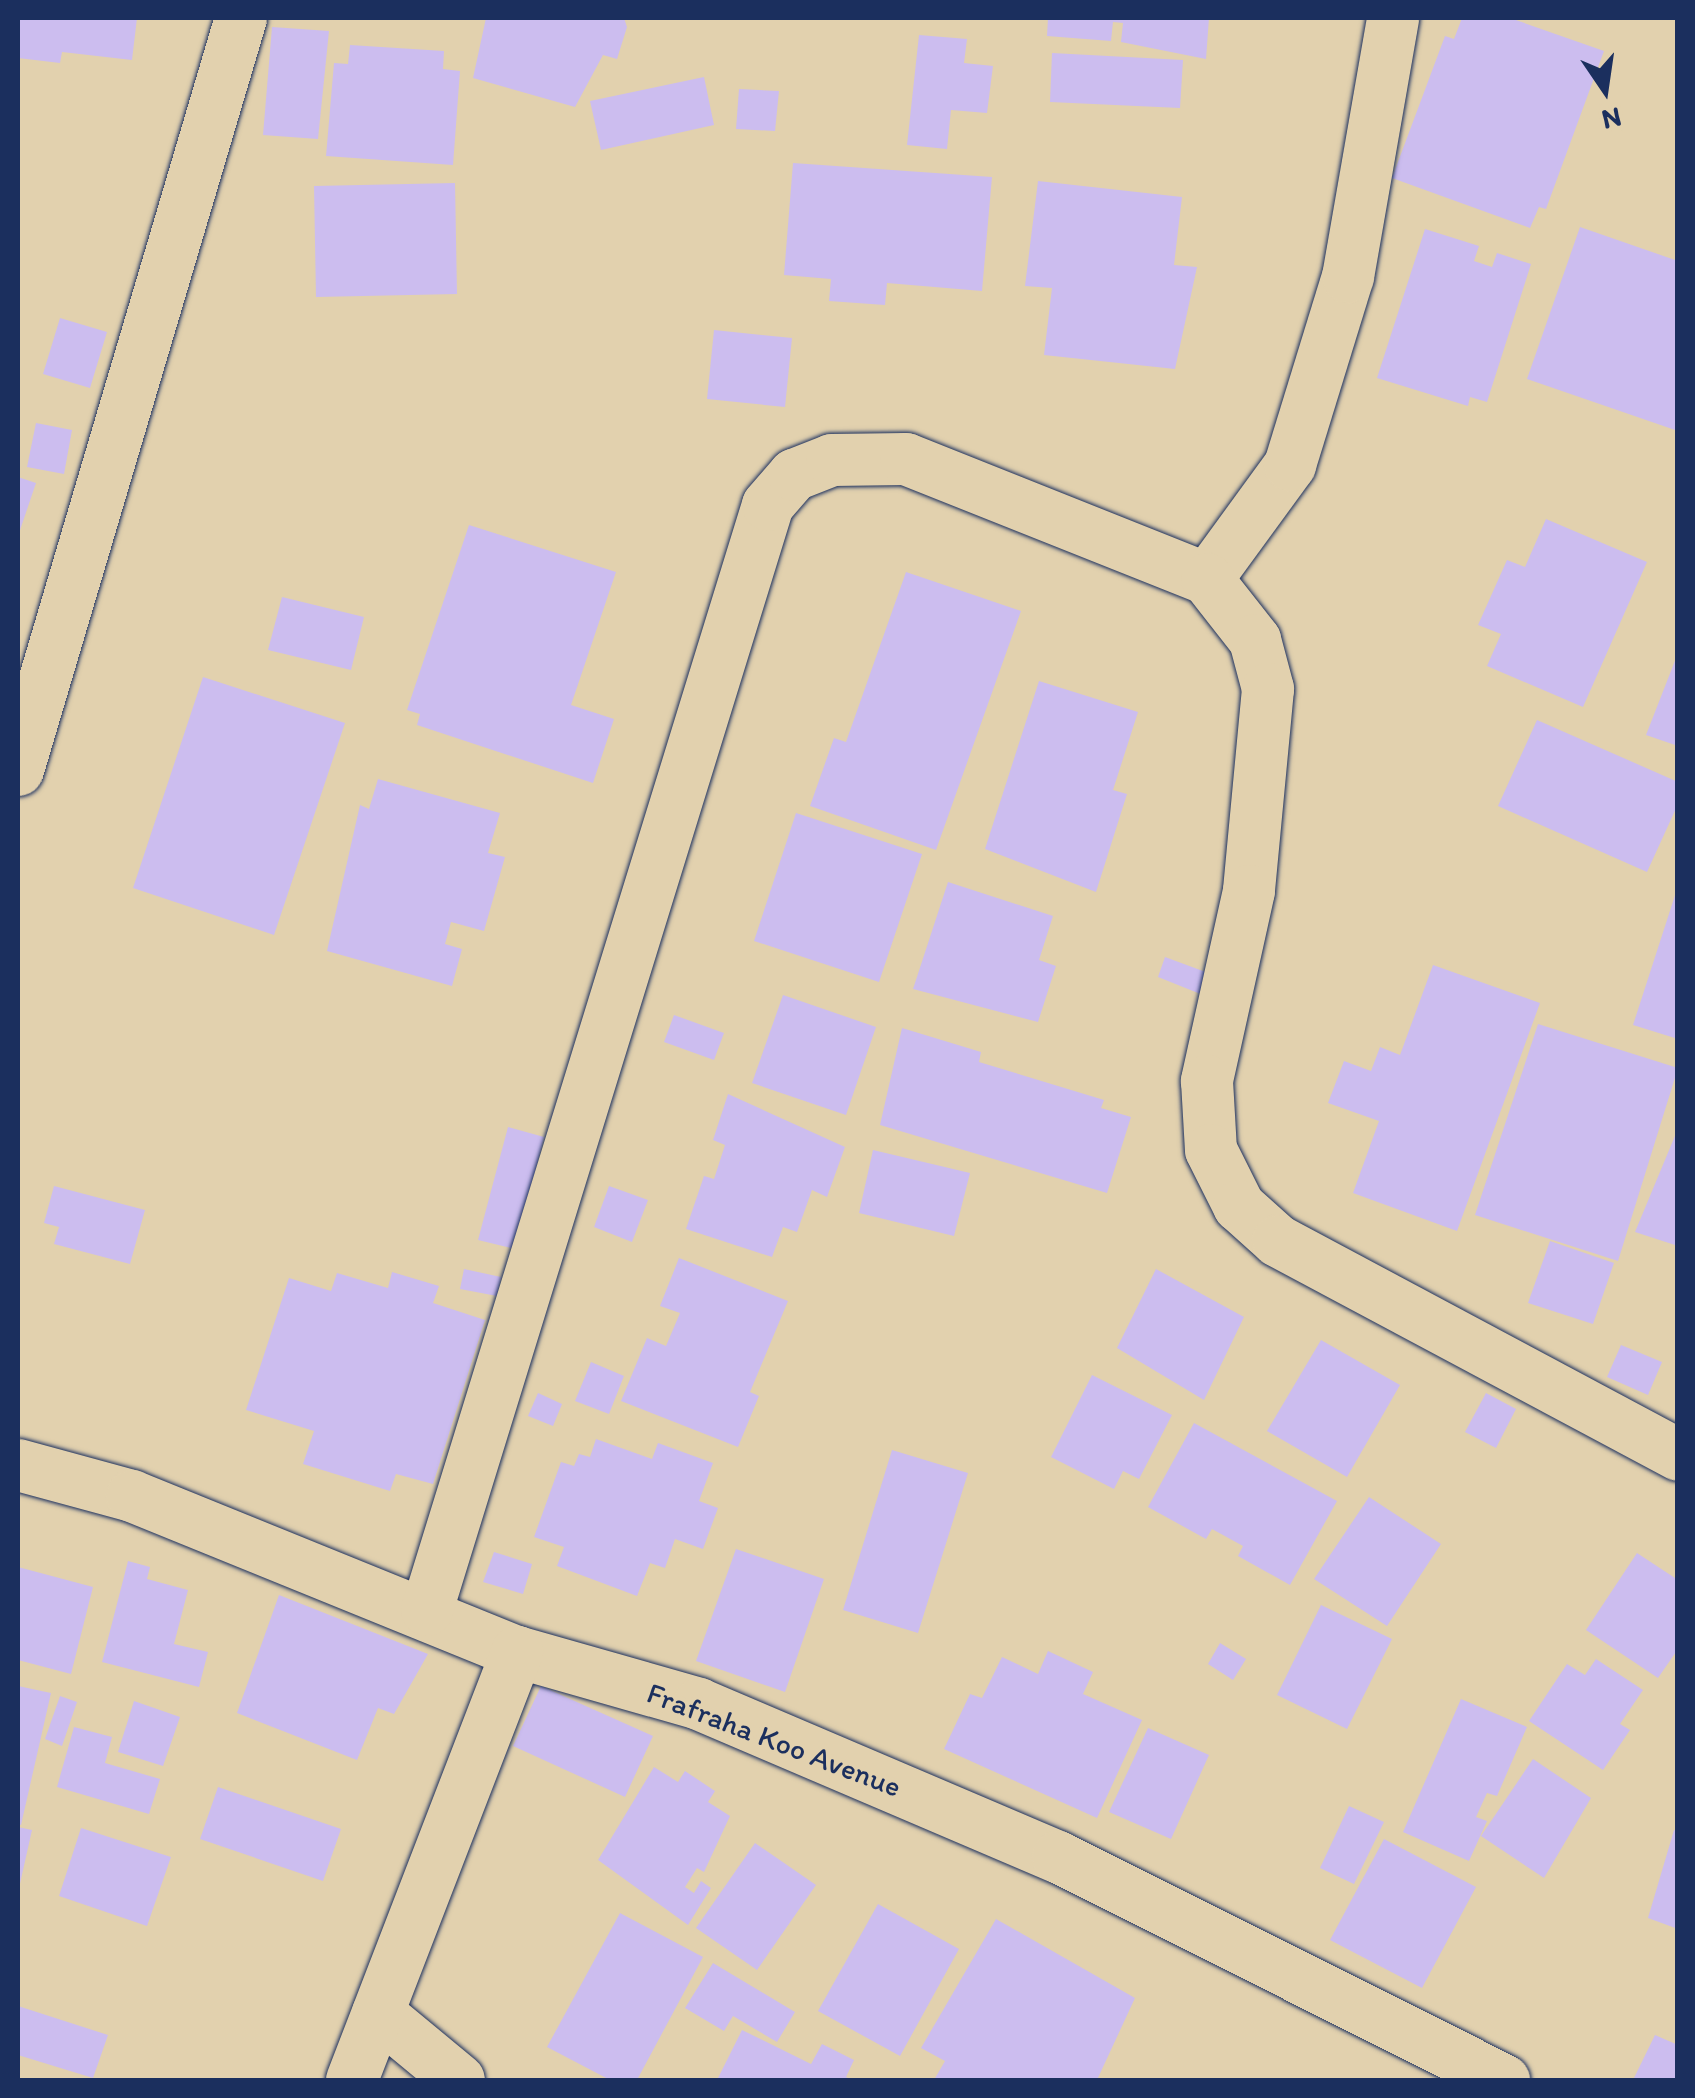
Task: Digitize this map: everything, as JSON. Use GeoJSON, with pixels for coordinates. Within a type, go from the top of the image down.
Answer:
{"type":"FeatureCollection","features":[{"type":"Feature","properties":{"kind":"street"},"geometry":{"type":"LineString","coordinates":[[18,770],[241,18]]}},
{"type":"Feature","properties":{"kind":"street"},"geometry":{"type":"LineString","coordinates":[[1206,579],[1290,465],[1348,276],[1392,18]]}},
{"type":"Feature","properties":{"kind":"street"},"geometry":{"type":"LineString","coordinates":[[427,1610],[768,504],[794,475],[832,460],[906,460],[1206,579],[1255,640],[1268,689],[1249,891],[1207,1081],[1212,1150],[1239,1206],[1278,1241],[1678,1456]]}},
{"type":"Feature","properties":{"kind":"street","name":"Frafraha Koo Avenue"},"geometry":{"type":"LineString","coordinates":[[18,1465],[132,1496],[427,1610],[517,1652],[699,1704],[1058,1856],[1504,2080]]}},
{"type":"Feature","properties":{"kind":"street"},"geometry":{"type":"LineString","coordinates":[[352,2080],[517,1652]]}},
{"type":"Feature","properties":{"kind":"street"},"geometry":{"type":"LineString","coordinates":[[378,2013],[458,2080]]}},
{"type":"Feature","properties":{"kind":"building"},"geometry":{"type":"Polygon","coordinates":[[[18,18],[137,18],[132,60],[62,52],[60,63],[18,58],[18,18]]]}},
{"type":"Feature","properties":{"kind":"building"},"geometry":{"type":"Polygon","coordinates":[[[486,18],[624,18],[627,27],[617,59],[603,55],[575,107],[473,78],[486,18]]]}},
{"type":"Feature","properties":{"kind":"building"},"geometry":{"type":"Polygon","coordinates":[[[1048,18],[1209,18],[1206,59],[1121,42],[1123,23],[1113,22],[1111,41],[1047,36],[1048,18]]]}},
{"type":"Feature","properties":{"kind":"building"},"geometry":{"type":"Polygon","coordinates":[[[1462,18],[1510,18],[1604,51],[1546,209],[1539,207],[1530,228],[1392,178],[1445,36],[1454,39],[1462,18]]]}},
{"type":"Feature","properties":{"kind":"building"},"geometry":{"type":"Polygon","coordinates":[[[272,27],[329,31],[318,139],[263,135],[272,27]]]}},
{"type":"Feature","properties":{"kind":"building"},"geometry":{"type":"Polygon","coordinates":[[[919,35],[967,39],[964,63],[993,66],[987,113],[951,110],[947,149],[907,145],[919,35]]]}},
{"type":"Feature","properties":{"kind":"building"},"geometry":{"type":"Polygon","coordinates":[[[350,45],[444,51],[443,69],[460,71],[453,165],[326,156],[334,63],[348,64],[350,45]]]}},
{"type":"Feature","properties":{"kind":"building"},"geometry":{"type":"Polygon","coordinates":[[[1052,53],[1183,60],[1180,108],[1050,102],[1052,53]]]}},
{"type":"Feature","properties":{"kind":"building"},"geometry":{"type":"Polygon","coordinates":[[[704,77],[714,125],[601,150],[590,101],[704,77]]]}},
{"type":"Feature","properties":{"kind":"building"},"geometry":{"type":"Polygon","coordinates":[[[739,89],[779,91],[775,131],[736,129],[739,89]]]}},
{"type":"Feature","properties":{"kind":"building"},"geometry":{"type":"Polygon","coordinates":[[[793,163],[992,177],[982,291],[887,283],[885,305],[829,301],[831,279],[784,275],[793,163]]]}},
{"type":"Feature","properties":{"kind":"building"},"geometry":{"type":"Polygon","coordinates":[[[1038,181],[1182,197],[1174,265],[1197,267],[1175,369],[1044,355],[1052,288],[1025,286],[1038,181]]]}},
{"type":"Feature","properties":{"kind":"building"},"geometry":{"type":"Polygon","coordinates":[[[455,183],[457,294],[316,297],[314,186],[455,183]]]}},
{"type":"Feature","properties":{"kind":"building"},"geometry":{"type":"Polygon","coordinates":[[[1580,227],[1678,261],[1678,431],[1527,379],[1580,227]]]}},
{"type":"Feature","properties":{"kind":"building"},"geometry":{"type":"Polygon","coordinates":[[[1425,229],[1479,246],[1474,261],[1492,267],[1497,253],[1531,264],[1487,402],[1470,397],[1468,406],[1377,378],[1425,229]]]}},
{"type":"Feature","properties":{"kind":"building"},"geometry":{"type":"Polygon","coordinates":[[[60,318],[107,332],[90,388],[43,374],[60,318]]]}},
{"type":"Feature","properties":{"kind":"building"},"geometry":{"type":"Polygon","coordinates":[[[714,330],[792,338],[785,407],[707,399],[714,330]]]}},
{"type":"Feature","properties":{"kind":"building"},"geometry":{"type":"Polygon","coordinates":[[[36,423],[72,430],[64,474],[27,467],[36,423]]]}},
{"type":"Feature","properties":{"kind":"building"},"geometry":{"type":"Polygon","coordinates":[[[18,477],[36,483],[18,536],[18,477]]]}},
{"type":"Feature","properties":{"kind":"building"},"geometry":{"type":"Polygon","coordinates":[[[1546,519],[1647,562],[1583,707],[1487,666],[1501,634],[1478,625],[1507,560],[1525,567],[1546,519]]]}},
{"type":"Feature","properties":{"kind":"building"},"geometry":{"type":"Polygon","coordinates":[[[469,525],[616,572],[571,705],[614,719],[593,783],[417,725],[420,714],[407,710],[469,525]]]}},
{"type":"Feature","properties":{"kind":"building"},"geometry":{"type":"Polygon","coordinates":[[[906,572],[1021,611],[936,850],[810,806],[834,738],[846,742],[906,572]]]}},
{"type":"Feature","properties":{"kind":"building"},"geometry":{"type":"Polygon","coordinates":[[[282,597],[364,617],[351,670],[268,650],[282,597]]]}},
{"type":"Feature","properties":{"kind":"building"},"geometry":{"type":"Polygon","coordinates":[[[1678,653],[1678,746],[1646,735],[1678,653]]]}},
{"type":"Feature","properties":{"kind":"building"},"geometry":{"type":"Polygon","coordinates":[[[203,677],[345,723],[274,935],[133,888],[203,677]]]}},
{"type":"Feature","properties":{"kind":"building"},"geometry":{"type":"Polygon","coordinates":[[[1039,681],[1138,712],[1113,790],[1127,794],[1096,892],[985,849],[1039,681]]]}},
{"type":"Feature","properties":{"kind":"building"},"geometry":{"type":"Polygon","coordinates":[[[1537,720],[1678,782],[1678,804],[1647,872],[1498,806],[1537,720]]]}},
{"type":"Feature","properties":{"kind":"building"},"geometry":{"type":"Polygon","coordinates":[[[378,779],[500,813],[488,853],[505,857],[484,931],[451,922],[445,944],[462,949],[452,986],[327,951],[360,805],[369,809],[378,779]]]}},
{"type":"Feature","properties":{"kind":"building"},"geometry":{"type":"Polygon","coordinates":[[[796,813],[922,854],[879,982],[754,941],[796,813]]]}},
{"type":"Feature","properties":{"kind":"building"},"geometry":{"type":"Polygon","coordinates":[[[948,882],[1053,916],[1039,960],[1056,966],[1038,1022],[913,989],[948,882]]]}},
{"type":"Feature","properties":{"kind":"building"},"geometry":{"type":"Polygon","coordinates":[[[1678,886],[1678,1039],[1633,1025],[1678,886]]]}},
{"type":"Feature","properties":{"kind":"building"},"geometry":{"type":"Polygon","coordinates":[[[1165,957],[1211,974],[1203,995],[1158,977],[1165,957]]]}},
{"type":"Feature","properties":{"kind":"building"},"geometry":{"type":"Polygon","coordinates":[[[1433,965],[1540,1003],[1457,1231],[1353,1193],[1379,1121],[1328,1103],[1344,1061],[1371,1071],[1380,1047],[1400,1055],[1433,965]]]}},
{"type":"Feature","properties":{"kind":"building"},"geometry":{"type":"Polygon","coordinates":[[[783,995],[876,1027],[846,1115],[752,1083],[783,995]]]}},
{"type":"Feature","properties":{"kind":"building"},"geometry":{"type":"Polygon","coordinates":[[[674,1015],[724,1033],[714,1060],[664,1042],[674,1015]]]}},
{"type":"Feature","properties":{"kind":"building"},"geometry":{"type":"Polygon","coordinates":[[[1538,1024],[1678,1068],[1618,1261],[1475,1215],[1538,1024]]]}},
{"type":"Feature","properties":{"kind":"building"},"geometry":{"type":"Polygon","coordinates":[[[902,1028],[981,1052],[979,1062],[1104,1100],[1101,1108],[1131,1117],[1107,1193],[880,1125],[902,1028]]]}},
{"type":"Feature","properties":{"kind":"building"},"geometry":{"type":"Polygon","coordinates":[[[728,1094],[845,1147],[827,1197],[812,1190],[797,1232],[783,1227],[772,1257],[686,1229],[704,1176],[714,1179],[725,1145],[713,1140],[728,1094]]]}},
{"type":"Feature","properties":{"kind":"building"},"geometry":{"type":"Polygon","coordinates":[[[508,1127],[544,1137],[515,1249],[478,1240],[508,1127]]]}},
{"type":"Feature","properties":{"kind":"building"},"geometry":{"type":"Polygon","coordinates":[[[1678,1131],[1678,1246],[1635,1232],[1678,1131]]]}},
{"type":"Feature","properties":{"kind":"building"},"geometry":{"type":"Polygon","coordinates":[[[873,1150],[970,1173],[954,1236],[859,1213],[873,1150]]]}},
{"type":"Feature","properties":{"kind":"building"},"geometry":{"type":"Polygon","coordinates":[[[54,1186],[145,1210],[130,1264],[54,1244],[59,1227],[44,1223],[54,1186]]]}},
{"type":"Feature","properties":{"kind":"building"},"geometry":{"type":"Polygon","coordinates":[[[609,1186],[648,1200],[632,1242],[594,1227],[609,1186]]]}},
{"type":"Feature","properties":{"kind":"building"},"geometry":{"type":"Polygon","coordinates":[[[1550,1241],[1614,1263],[1593,1324],[1528,1303],[1550,1241]]]}},
{"type":"Feature","properties":{"kind":"building"},"geometry":{"type":"Polygon","coordinates":[[[679,1258],[788,1301],[750,1392],[759,1396],[738,1447],[621,1401],[647,1338],[666,1346],[680,1313],[660,1306],[679,1258]]]}},
{"type":"Feature","properties":{"kind":"building"},"geometry":{"type":"Polygon","coordinates":[[[464,1269],[501,1277],[497,1296],[460,1289],[464,1269]]]}},
{"type":"Feature","properties":{"kind":"building"},"geometry":{"type":"Polygon","coordinates":[[[1156,1269],[1244,1317],[1204,1400],[1117,1348],[1156,1269]]]}},
{"type":"Feature","properties":{"kind":"building"},"geometry":{"type":"Polygon","coordinates":[[[392,1272],[439,1286],[433,1303],[485,1320],[433,1484],[396,1474],[390,1491],[303,1464],[314,1431],[246,1410],[289,1278],[331,1291],[337,1273],[388,1288],[392,1272]]]}},
{"type":"Feature","properties":{"kind":"building"},"geometry":{"type":"Polygon","coordinates":[[[1321,1340],[1400,1385],[1347,1477],[1267,1431],[1321,1340]]]}},
{"type":"Feature","properties":{"kind":"building"},"geometry":{"type":"Polygon","coordinates":[[[1621,1345],[1662,1362],[1648,1395],[1607,1377],[1621,1345]]]}},
{"type":"Feature","properties":{"kind":"building"},"geometry":{"type":"Polygon","coordinates":[[[591,1362],[624,1376],[609,1414],[575,1401],[591,1362]]]}},
{"type":"Feature","properties":{"kind":"building"},"geometry":{"type":"Polygon","coordinates":[[[1092,1375],[1172,1415],[1139,1479],[1123,1471],[1114,1489],[1051,1457],[1092,1375]]]}},
{"type":"Feature","properties":{"kind":"building"},"geometry":{"type":"Polygon","coordinates":[[[538,1393],[562,1404],[553,1426],[528,1416],[538,1393]]]}},
{"type":"Feature","properties":{"kind":"building"},"geometry":{"type":"Polygon","coordinates":[[[1486,1393],[1516,1409],[1496,1448],[1465,1432],[1486,1393]]]}},
{"type":"Feature","properties":{"kind":"building"},"geometry":{"type":"Polygon","coordinates":[[[1194,1423],[1337,1501],[1290,1585],[1238,1556],[1243,1546],[1212,1529],[1206,1539],[1148,1507],[1194,1423]]]}},
{"type":"Feature","properties":{"kind":"building"},"geometry":{"type":"Polygon","coordinates":[[[596,1439],[652,1459],[658,1443],[713,1463],[699,1501],[718,1508],[703,1549],[675,1539],[665,1568],[650,1563],[637,1596],[557,1566],[564,1547],[534,1537],[561,1462],[574,1466],[579,1454],[590,1457],[596,1439]]]}},
{"type":"Feature","properties":{"kind":"building"},"geometry":{"type":"Polygon","coordinates":[[[892,1450],[968,1473],[918,1633],[843,1610],[892,1450]]]}},
{"type":"Feature","properties":{"kind":"building"},"geometry":{"type":"Polygon","coordinates":[[[1369,1497],[1441,1544],[1387,1626],[1314,1579],[1369,1497]]]}},
{"type":"Feature","properties":{"kind":"building"},"geometry":{"type":"Polygon","coordinates":[[[736,1549],[824,1579],[785,1692],[696,1661],[736,1549]]]}},
{"type":"Feature","properties":{"kind":"building"},"geometry":{"type":"Polygon","coordinates":[[[494,1552],[532,1564],[523,1594],[483,1582],[494,1552]]]}},
{"type":"Feature","properties":{"kind":"building"},"geometry":{"type":"Polygon","coordinates":[[[1637,1553],[1678,1580],[1678,1649],[1658,1678],[1586,1630],[1637,1553]]]}},
{"type":"Feature","properties":{"kind":"building"},"geometry":{"type":"Polygon","coordinates":[[[128,1561],[150,1567],[147,1579],[188,1590],[174,1644],[208,1652],[199,1687],[102,1662],[128,1561]]]}},
{"type":"Feature","properties":{"kind":"building"},"geometry":{"type":"Polygon","coordinates":[[[18,1567],[93,1587],[71,1674],[18,1660],[18,1567]]]}},
{"type":"Feature","properties":{"kind":"building"},"geometry":{"type":"Polygon","coordinates":[[[279,1595],[428,1654],[394,1714],[378,1708],[357,1760],[237,1713],[279,1595]]]}},
{"type":"Feature","properties":{"kind":"building"},"geometry":{"type":"Polygon","coordinates":[[[1321,1605],[1392,1639],[1347,1729],[1277,1695],[1321,1605]]]}},
{"type":"Feature","properties":{"kind":"building"},"geometry":{"type":"Polygon","coordinates":[[[1220,1643],[1246,1659],[1233,1680],[1208,1664],[1220,1643]]]}},
{"type":"Feature","properties":{"kind":"building"},"geometry":{"type":"Polygon","coordinates":[[[1048,1651],[1093,1672],[1083,1694],[1142,1720],[1097,1818],[944,1749],[970,1694],[982,1698],[1002,1657],[1038,1674],[1048,1651]]]}},
{"type":"Feature","properties":{"kind":"building"},"geometry":{"type":"Polygon","coordinates":[[[1596,1659],[1643,1690],[1620,1724],[1630,1730],[1603,1770],[1529,1721],[1567,1664],[1585,1675],[1596,1659]]]}},
{"type":"Feature","properties":{"kind":"building"},"geometry":{"type":"Polygon","coordinates":[[[18,1686],[51,1693],[21,1825],[18,1824],[18,1686]]]}},
{"type":"Feature","properties":{"kind":"building"},"geometry":{"type":"Polygon","coordinates":[[[541,1686],[653,1736],[625,1797],[513,1746],[541,1686]]]}},
{"type":"Feature","properties":{"kind":"building"},"geometry":{"type":"Polygon","coordinates":[[[60,1696],[77,1702],[62,1746],[45,1739],[60,1696]]]}},
{"type":"Feature","properties":{"kind":"building"},"geometry":{"type":"Polygon","coordinates":[[[1461,1699],[1527,1727],[1497,1796],[1487,1793],[1476,1817],[1487,1821],[1469,1861],[1403,1832],[1461,1699]]]}},
{"type":"Feature","properties":{"kind":"building"},"geometry":{"type":"Polygon","coordinates":[[[134,1701],[180,1717],[163,1766],[118,1752],[134,1701]]]}},
{"type":"Feature","properties":{"kind":"building"},"geometry":{"type":"Polygon","coordinates":[[[74,1727],[112,1737],[105,1763],[160,1779],[149,1814],[57,1787],[74,1727]]]}},
{"type":"Feature","properties":{"kind":"building"},"geometry":{"type":"Polygon","coordinates":[[[1148,1728],[1209,1755],[1171,1839],[1109,1812],[1148,1728]]]}},
{"type":"Feature","properties":{"kind":"building"},"geometry":{"type":"Polygon","coordinates":[[[1533,1759],[1591,1798],[1544,1878],[1481,1836],[1533,1759]]]}},
{"type":"Feature","properties":{"kind":"building"},"geometry":{"type":"Polygon","coordinates":[[[654,1767],[678,1782],[685,1771],[715,1791],[708,1802],[730,1816],[704,1872],[697,1868],[685,1887],[694,1893],[701,1881],[711,1888],[688,1925],[598,1860],[654,1767]]]}},
{"type":"Feature","properties":{"kind":"building"},"geometry":{"type":"Polygon","coordinates":[[[218,1787],[341,1829],[323,1881],[200,1839],[218,1787]]]}},
{"type":"Feature","properties":{"kind":"building"},"geometry":{"type":"Polygon","coordinates":[[[1349,1806],[1384,1822],[1354,1884],[1320,1868],[1349,1806]]]}},
{"type":"Feature","properties":{"kind":"building"},"geometry":{"type":"Polygon","coordinates":[[[18,1827],[32,1830],[19,1888],[18,1887],[18,1827]]]}},
{"type":"Feature","properties":{"kind":"building"},"geometry":{"type":"Polygon","coordinates":[[[81,1828],[171,1857],[147,1926],[59,1896],[81,1828]]]}},
{"type":"Feature","properties":{"kind":"building"},"geometry":{"type":"Polygon","coordinates":[[[1674,1830],[1678,1832],[1678,1929],[1648,1918],[1674,1830]]]}},
{"type":"Feature","properties":{"kind":"building"},"geometry":{"type":"Polygon","coordinates":[[[1384,1839],[1476,1887],[1422,1988],[1330,1940],[1384,1839]]]}},
{"type":"Feature","properties":{"kind":"building"},"geometry":{"type":"Polygon","coordinates":[[[755,1843],[816,1885],[757,1970],[696,1928],[755,1843]]]}},
{"type":"Feature","properties":{"kind":"building"},"geometry":{"type":"Polygon","coordinates":[[[878,1904],[959,1949],[900,2056],[818,2011],[878,1904]]]}},
{"type":"Feature","properties":{"kind":"building"},"geometry":{"type":"Polygon","coordinates":[[[620,1913],[703,1957],[637,2080],[610,2080],[547,2047],[620,1913]]]}},
{"type":"Feature","properties":{"kind":"building"},"geometry":{"type":"Polygon","coordinates":[[[996,1919],[1135,1998],[1097,2080],[934,2080],[945,2061],[921,2048],[996,1919]]]}},
{"type":"Feature","properties":{"kind":"building"},"geometry":{"type":"Polygon","coordinates":[[[713,1963],[795,2012],[777,2042],[733,2016],[724,2031],[685,2008],[713,1963]]]}},
{"type":"Feature","properties":{"kind":"building"},"geometry":{"type":"Polygon","coordinates":[[[18,2006],[108,2035],[93,2078],[18,2055],[18,2006]]]}},
{"type":"Feature","properties":{"kind":"building"},"geometry":{"type":"Polygon","coordinates":[[[742,2030],[811,2064],[822,2044],[854,2060],[846,2077],[852,2080],[717,2080],[742,2030]]]}},
{"type":"Feature","properties":{"kind":"building"},"geometry":{"type":"Polygon","coordinates":[[[1655,2035],[1678,2045],[1678,2080],[1633,2080],[1655,2035]]]}}]}
